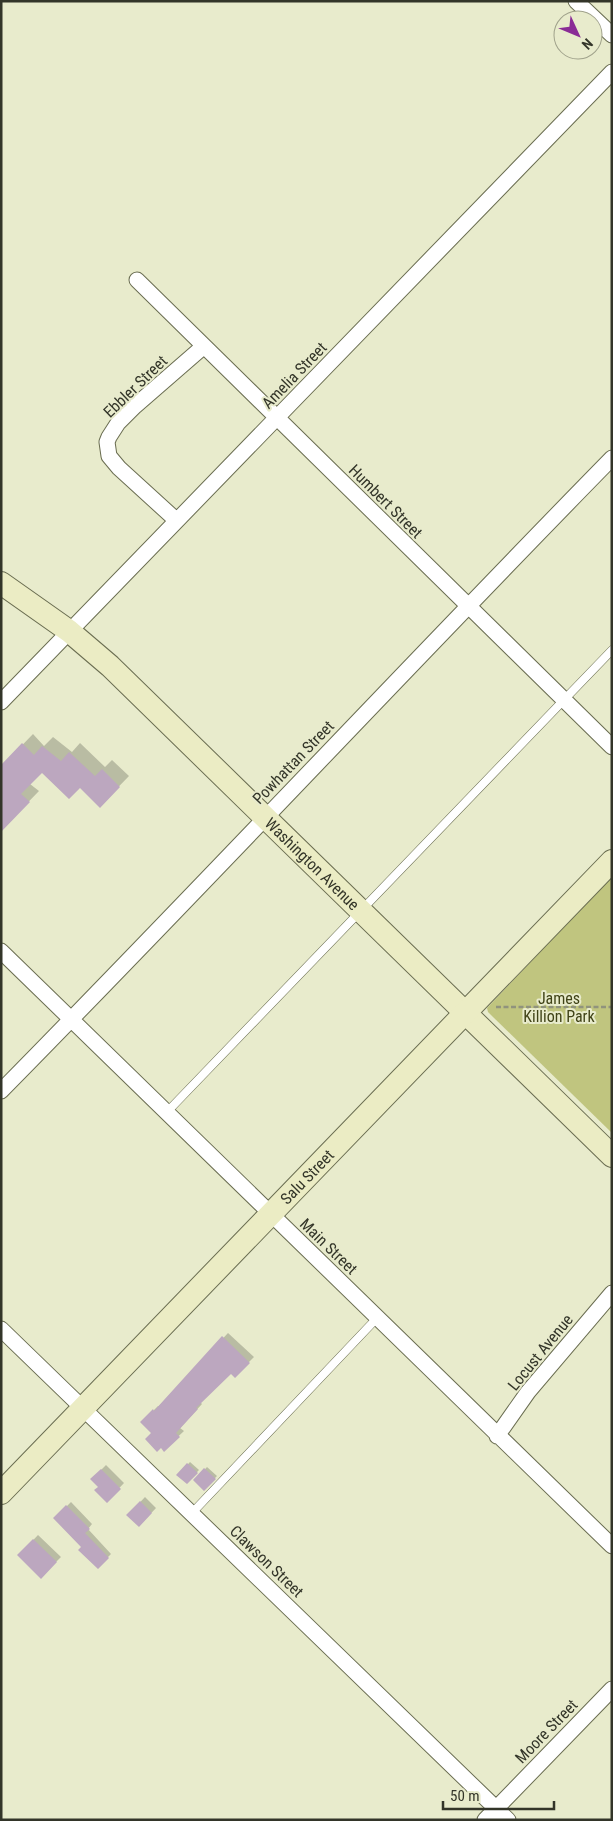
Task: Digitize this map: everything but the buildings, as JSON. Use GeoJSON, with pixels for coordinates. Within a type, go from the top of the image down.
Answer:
{"type":"FeatureCollection","features":[{"type":"Feature","properties":{"kind":"street"},"geometry":{"type":"LineString","coordinates":[[576,1],[612,35]]}},
{"type":"Feature","properties":{"kind":"street","name":"Amelia Street"},"geometry":{"type":"LineString","coordinates":[[1,702],[612,72]]}},
{"type":"Feature","properties":{"kind":"street","name":"Humbert Street"},"geometry":{"type":"LineString","coordinates":[[137,280],[612,747]]}},
{"type":"Feature","properties":{"kind":"street","name":"Ebbler Street"},"geometry":{"type":"LineString","coordinates":[[176,520],[119,468],[109,456],[107,442],[108,437],[118,423],[135,406],[204,346]]}},
{"type":"Feature","properties":{"kind":"street","name":"Powhattan Street"},"geometry":{"type":"LineString","coordinates":[[1,1091],[467,605],[612,458]]}},
{"type":"Feature","properties":{"kind":"street","name":"Washington Avenue"},"geometry":{"type":"LineString","coordinates":[[1,584],[68,631],[110,666],[612,1156]]}},
{"type":"Feature","properties":{"kind":"street","name":"Salu Street"},"geometry":{"type":"LineString","coordinates":[[1,1493],[612,861]]}},
{"type":"Feature","properties":{"kind":"street","name":"Main Street"},"geometry":{"type":"LineString","coordinates":[[1,950],[497,1436],[612,1546]]}},
{"type":"Feature","properties":{"kind":"street","name":"Locust Avenue"},"geometry":{"type":"LineString","coordinates":[[497,1436],[528,1392],[612,1293]]}},
{"type":"Feature","properties":{"kind":"street","name":"Clawson Street"},"geometry":{"type":"LineString","coordinates":[[1,1328],[508,1820]]}},
{"type":"Feature","properties":{"kind":"street","name":"Moore Street"},"geometry":{"type":"LineString","coordinates":[[485,1820],[612,1689]]}},
{"type":"Feature","properties":{"kind":"lane"},"geometry":{"type":"LineString","coordinates":[[166,1112],[612,650]]}},
{"type":"Feature","properties":{"kind":"lane"},"geometry":{"type":"LineString","coordinates":[[192,1513],[377,1318]]}},
{"type":"Feature","properties":{"kind":"path"},"geometry":{"type":"LineString","coordinates":[[490,1002],[500,1008],[612,1007]]}},
{"type":"Feature","properties":{"kind":"green space","name":"James Killion Park"},"geometry":{"type":"Polygon","coordinates":[[[612,876],[612,1133],[488,1012],[487,1008],[612,876]]]}}]}
